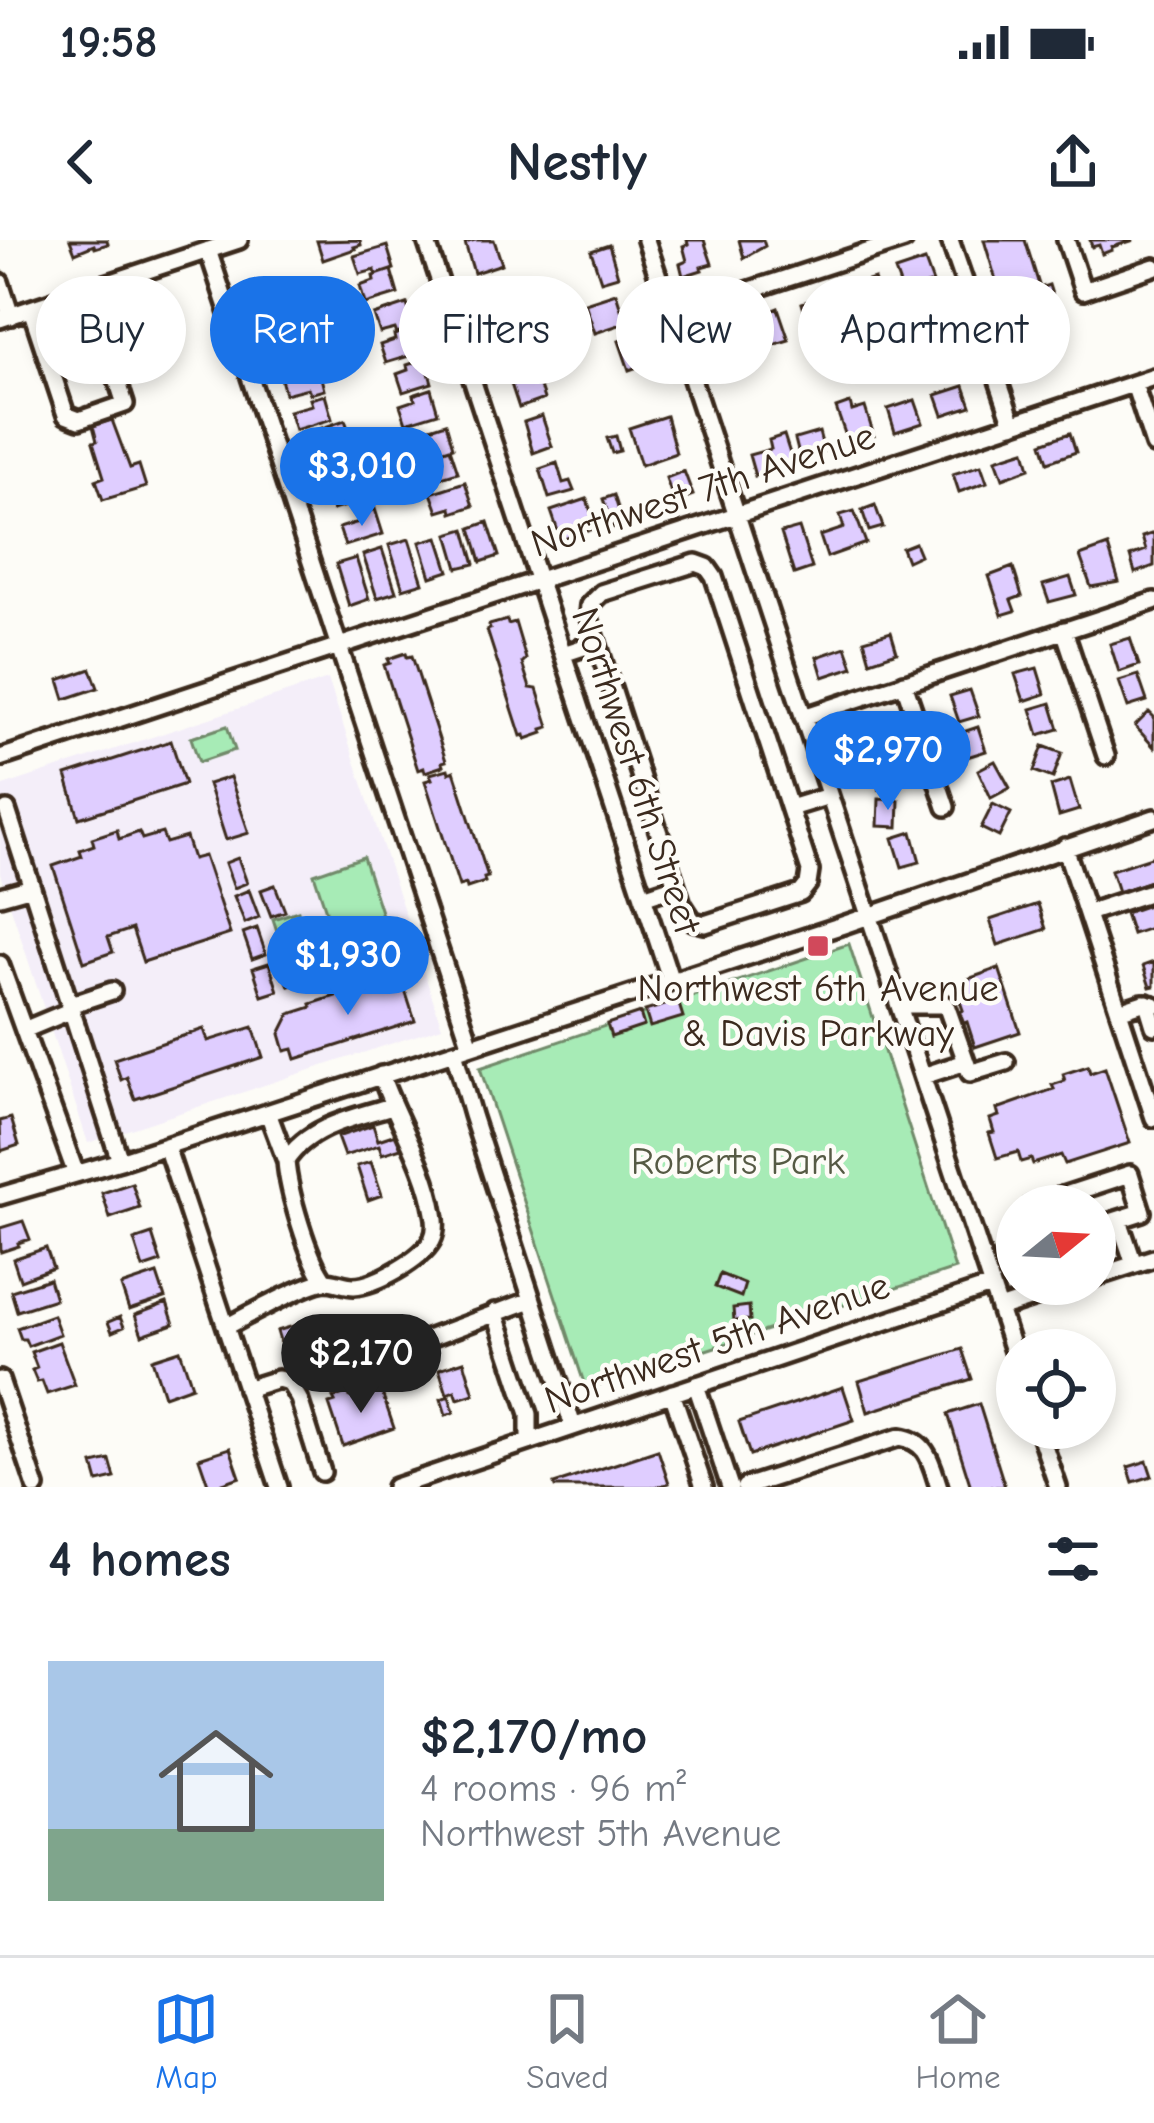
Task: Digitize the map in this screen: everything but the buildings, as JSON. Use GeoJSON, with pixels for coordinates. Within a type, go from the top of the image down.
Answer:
{"type":"FeatureCollection","features":[{"type":"Feature","properties":{"kind":"street"},"geometry":{"type":"LineString","coordinates":[[130,276],[239,240]]}},
{"type":"Feature","properties":{"kind":"street","name":"Northwest 6th Street"},"geometry":{"type":"LineString","coordinates":[[426,240],[670,981]]}},
{"type":"Feature","properties":{"kind":"street"},"geometry":{"type":"LineString","coordinates":[[646,240],[658,276]]}},
{"type":"Feature","properties":{"kind":"street"},"geometry":{"type":"LineString","coordinates":[[774,282],[904,240]]}},
{"type":"Feature","properties":{"kind":"street"},"geometry":{"type":"LineString","coordinates":[[950,240],[1013,424]]}},
{"type":"Feature","properties":{"kind":"street"},"geometry":{"type":"LineString","coordinates":[[1066,240],[1083,290],[1154,267]]}},
{"type":"Feature","properties":{"kind":"street"},"geometry":{"type":"LineString","coordinates":[[208,250],[339,645],[462,1049],[531,1300],[573,1426]]}},
{"type":"Feature","properties":{"kind":"street"},"geometry":{"type":"LineString","coordinates":[[0,282],[6,317],[36,307]]}},
{"type":"Feature","properties":{"kind":"street"},"geometry":{"type":"LineString","coordinates":[[31,309],[36,325]]}},
{"type":"Feature","properties":{"kind":"street","name":"Northwest 7th Avenue"},"geometry":{"type":"LineString","coordinates":[[0,758],[1154,377]]}},
{"type":"Feature","properties":{"kind":"street"},"geometry":{"type":"LineString","coordinates":[[55,384],[65,415],[79,420],[125,404],[119,384]]}},
{"type":"Feature","properties":{"kind":"street"},"geometry":{"type":"LineString","coordinates":[[694,384],[1006,1329]]}},
{"type":"Feature","properties":{"kind":"street"},"geometry":{"type":"LineString","coordinates":[[1134,384],[1154,445]]}},
{"type":"Feature","properties":{"kind":"street"},"geometry":{"type":"LineString","coordinates":[[687,564],[707,567],[790,808],[810,871],[801,893],[718,922],[700,924],[686,912],[588,615],[596,596],[687,564]]}},
{"type":"Feature","properties":{"kind":"street"},"geometry":{"type":"LineString","coordinates":[[803,717],[1154,602]]}},
{"type":"Feature","properties":{"kind":"street"},"geometry":{"type":"LineString","coordinates":[[1064,630],[1106,756]]}},
{"type":"Feature","properties":{"kind":"street"},"geometry":{"type":"LineString","coordinates":[[563,654],[596,643]]}},
{"type":"Feature","properties":{"kind":"street"},"geometry":{"type":"LineString","coordinates":[[904,683],[946,807]]}},
{"type":"Feature","properties":{"kind":"street"},"geometry":{"type":"LineString","coordinates":[[790,808],[829,796]]}},
{"type":"Feature","properties":{"kind":"street"},"geometry":{"type":"LineString","coordinates":[[7,810],[120,1161]]}},
{"type":"Feature","properties":{"kind":"street"},"geometry":{"type":"LineString","coordinates":[[0,1196],[268,1113],[1154,818]]}},
{"type":"Feature","properties":{"kind":"street"},"geometry":{"type":"LineString","coordinates":[[1064,847],[1154,1118]]}},
{"type":"Feature","properties":{"kind":"street"},"geometry":{"type":"LineString","coordinates":[[643,897],[676,886]]}},
{"type":"Feature","properties":{"kind":"street"},"geometry":{"type":"LineString","coordinates":[[0,896],[32,887]]}},
{"type":"Feature","properties":{"kind":"street"},"geometry":{"type":"LineString","coordinates":[[1087,914],[1154,892]]}},
{"type":"Feature","properties":{"kind":"street"},"geometry":{"type":"LineString","coordinates":[[0,964],[76,1174]]}},
{"type":"Feature","properties":{"kind":"street"},"geometry":{"type":"LineString","coordinates":[[24,1030],[112,991]]}},
{"type":"Feature","properties":{"kind":"street"},"geometry":{"type":"LineString","coordinates":[[1119,1011],[1150,1004],[1154,1026]]}},
{"type":"Feature","properties":{"kind":"street"},"geometry":{"type":"LineString","coordinates":[[899,1005],[946,1005],[970,1073],[1006,1062]]}},
{"type":"Feature","properties":{"kind":"street"},"geometry":{"type":"LineString","coordinates":[[923,1076],[966,1062]]}},
{"type":"Feature","properties":{"kind":"street"},"geometry":{"type":"LineString","coordinates":[[226,1327],[325,1281],[353,1286],[389,1274],[415,1258],[434,1236],[433,1207],[408,1132],[381,1075]]}},
{"type":"Feature","properties":{"kind":"street"},"geometry":{"type":"LineString","coordinates":[[286,1161],[302,1143],[326,1129],[392,1106]]}},
{"type":"Feature","properties":{"kind":"street"},"geometry":{"type":"LineString","coordinates":[[268,1113],[314,1262],[325,1281]]}},
{"type":"Feature","properties":{"kind":"street"},"geometry":{"type":"LineString","coordinates":[[166,1146],[279,1487]]}},
{"type":"Feature","properties":{"kind":"street"},"geometry":{"type":"LineString","coordinates":[[1096,1185],[1130,1174],[1142,1212],[1116,1221]]}},
{"type":"Feature","properties":{"kind":"street"},"geometry":{"type":"LineString","coordinates":[[1119,1220],[1134,1264]]}},
{"type":"Feature","properties":{"kind":"street"},"geometry":{"type":"LineString","coordinates":[[1116,1270],[1154,1258]]}},
{"type":"Feature","properties":{"kind":"street","name":"Northwest 5th Avenue"},"geometry":{"type":"LineString","coordinates":[[395,1487],[992,1286]]}},
{"type":"Feature","properties":{"kind":"street"},"geometry":{"type":"LineString","coordinates":[[422,1341],[531,1300]]}},
{"type":"Feature","properties":{"kind":"street"},"geometry":{"type":"LineString","coordinates":[[999,1309],[1011,1305]]}},
{"type":"Feature","properties":{"kind":"street"},"geometry":{"type":"LineString","coordinates":[[494,1312],[528,1411],[530,1441]]}},
{"type":"Feature","properties":{"kind":"street"},"geometry":{"type":"LineString","coordinates":[[246,1389],[273,1379],[290,1382],[322,1472]]}},
{"type":"Feature","properties":{"kind":"street"},"geometry":{"type":"LineString","coordinates":[[0,1380],[37,1487]]}},
{"type":"Feature","properties":{"kind":"street"},"geometry":{"type":"LineString","coordinates":[[696,1385],[730,1487]]}},
{"type":"Feature","properties":{"kind":"street"},"geometry":{"type":"LineString","coordinates":[[672,1393],[704,1487]]}},
{"type":"Feature","properties":{"kind":"street"},"geometry":{"type":"LineString","coordinates":[[745,1487],[904,1437],[925,1449],[939,1487]]}},
{"type":"Feature","properties":{"kind":"street"},"geometry":{"type":"LineString","coordinates":[[1045,1449],[1058,1487]]}},
{"type":"Feature","properties":{"kind":"shaded area"},"geometry":{"type":"Polygon","coordinates":[[[328,679],[442,1027],[88,1143],[0,874],[0,787],[328,679]]]}},
{"type":"Feature","properties":{"kind":"green space"},"geometry":{"type":"Polygon","coordinates":[[[227,726],[235,750],[199,762],[191,738],[227,726]]]}},
{"type":"Feature","properties":{"kind":"green space"},"geometry":{"type":"Polygon","coordinates":[[[363,857],[382,915],[333,932],[314,874],[363,857]]]}},
{"type":"Feature","properties":{"kind":"green space"},"geometry":{"type":"Polygon","coordinates":[[[298,911],[306,938],[282,946],[273,919],[298,911]]]}},
{"type":"Feature","properties":{"kind":"green space","name":"Roberts Park"},"geometry":{"type":"Polygon","coordinates":[[[849,944],[955,1269],[586,1389],[480,1068],[849,944]]]}},
{"type":"Feature","properties":{"kind":"water"},"geometry":{"type":"Polygon","coordinates":[[[359,1361],[366,1380],[335,1390],[328,1371],[359,1361]]]}},
{"type":"Feature","properties":{"kind":"place","name":"Northwest 6th Avenue & Davis Parkway"},"geometry":{"type":"Point","coordinates":[818,946]}}]}
